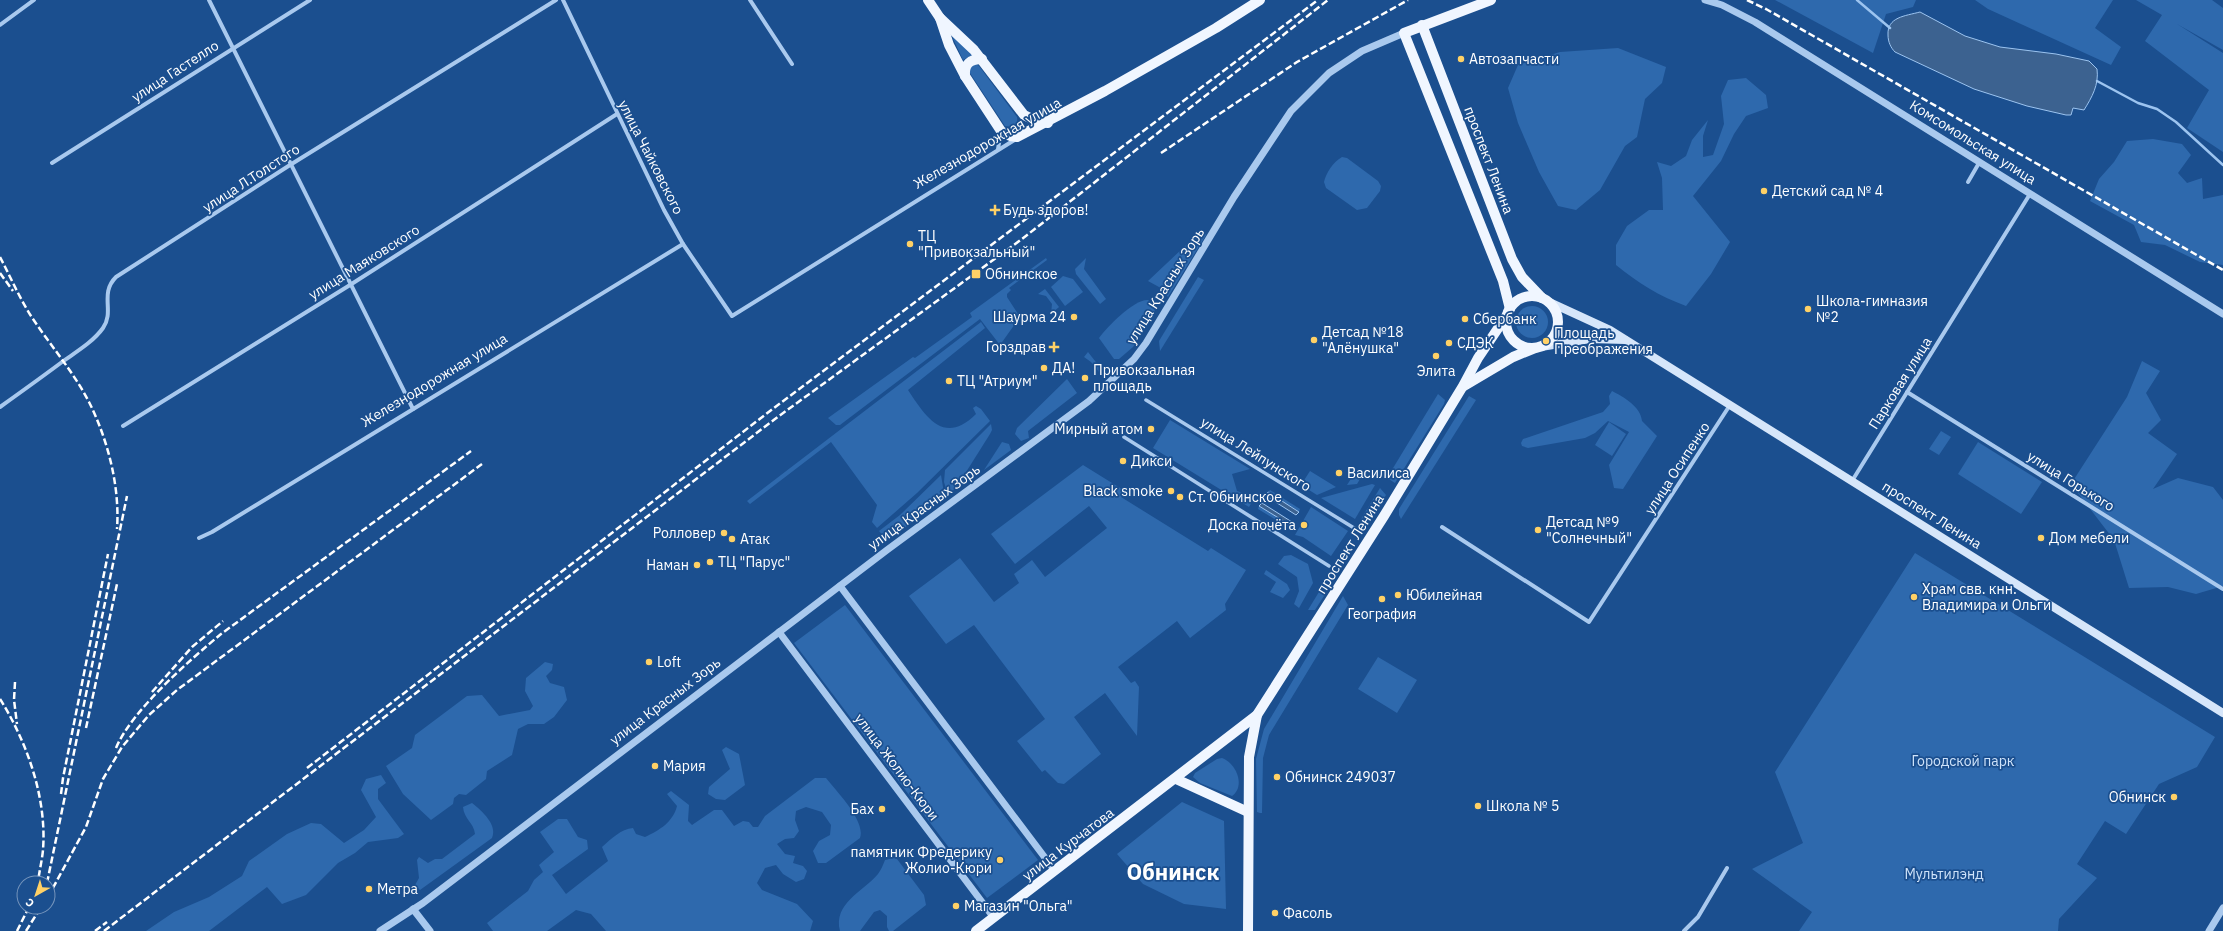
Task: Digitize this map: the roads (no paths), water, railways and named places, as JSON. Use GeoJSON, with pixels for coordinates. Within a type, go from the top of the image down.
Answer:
{"type":"FeatureCollection","features":[{"type":"Feature","properties":{"kind":"main road"},"geometry":{"type":"LineString","coordinates":[[928,0],[940,18],[965,40],[982,59],[1024,115],[1036,121],[1048,123]]}},
{"type":"Feature","properties":{"kind":"main road","name":"Железнодорожная улица"},"geometry":{"type":"LineString","coordinates":[[1021,136],[1048,123],[1216,28],[1260,0]]}},
{"type":"Feature","properties":{"kind":"main road"},"geometry":{"type":"LineString","coordinates":[[1491,0],[1404,33],[1503,281],[1508,312],[1507,328],[1512,339],[1522,346],[1538,347],[1555,335],[1558,323],[1556,310],[1545,300],[1524,298],[1508,312]]}},
{"type":"Feature","properties":{"kind":"main road"},"geometry":{"type":"LineString","coordinates":[[940,18],[949,45],[965,76],[1001,130],[1010,136],[1021,136],[1026,129],[1024,115]]}},
{"type":"Feature","properties":{"kind":"main road","name":"проспект Ленина"},"geometry":{"type":"LineString","coordinates":[[1422,26],[1512,259],[1522,277],[1545,300],[1610,330],[2223,713]]}},
{"type":"Feature","properties":{"kind":"main road"},"geometry":{"type":"LineString","coordinates":[[965,76],[964,69],[968,63],[974,59],[982,59]]}},
{"type":"Feature","properties":{"kind":"main road","name":"проспект Ленина"},"geometry":{"type":"LineString","coordinates":[[1257,715],[1384,516],[1463,386],[1478,358],[1508,312]]}},
{"type":"Feature","properties":{"kind":"main road","name":"проспект Ленина"},"geometry":{"type":"LineString","coordinates":[[1463,386],[1513,357],[1538,347],[1590,339],[1626,340]]}},
{"type":"Feature","properties":{"kind":"main road"},"geometry":{"type":"LineString","coordinates":[[1248,931],[1248,812],[1250,757],[1257,715]]}},
{"type":"Feature","properties":{"kind":"main road","name":"улица Курчатова"},"geometry":{"type":"LineString","coordinates":[[976,931],[1176,779],[1257,715]]}},
{"type":"Feature","properties":{"kind":"main road"},"geometry":{"type":"LineString","coordinates":[[1176,779],[1248,812]]}},
{"type":"Feature","properties":{"kind":"street"},"geometry":{"type":"LineString","coordinates":[[0,25],[34,0]]}},
{"type":"Feature","properties":{"kind":"street"},"geometry":{"type":"LineString","coordinates":[[209,0],[231,48],[413,409]]}},
{"type":"Feature","properties":{"kind":"street","name":"улица Гастелло"},"geometry":{"type":"LineString","coordinates":[[52,163],[231,48],[310,0]]}},
{"type":"Feature","properties":{"kind":"street","name":"улица Л.Толстого"},"geometry":{"type":"LineString","coordinates":[[0,407],[82,348],[102,330],[108,321],[107,291],[110,284],[116,277],[290,165],[556,0]]}},
{"type":"Feature","properties":{"kind":"street","name":"улица Чайковского"},"geometry":{"type":"LineString","coordinates":[[563,0],[617,114],[683,244],[732,316]]}},
{"type":"Feature","properties":{"kind":"street"},"geometry":{"type":"LineString","coordinates":[[750,0],[792,64]]}},
{"type":"Feature","properties":{"kind":"street","name":"Комсомольская улица"},"geometry":{"type":"LineString","coordinates":[[1705,0],[1722,5],[1756,22],[1979,163],[2223,314]]}},
{"type":"Feature","properties":{"kind":"street","name":"улица Красных Зорь"},"geometry":{"type":"LineString","coordinates":[[384,930],[840,586],[1089,401],[1116,378],[1146,343],[1234,197],[1291,111],[1329,73],[1362,51],[1404,33]]}},
{"type":"Feature","properties":{"kind":"street","name":"улица Маяковского"},"geometry":{"type":"LineString","coordinates":[[123,426],[617,114]]}},
{"type":"Feature","properties":{"kind":"street"},"geometry":{"type":"LineString","coordinates":[[998,149],[1001,130]]}},
{"type":"Feature","properties":{"kind":"street","name":"Железнодорожная улица"},"geometry":{"type":"LineString","coordinates":[[732,316],[1021,136]]}},
{"type":"Feature","properties":{"kind":"street"},"geometry":{"type":"LineString","coordinates":[[1968,182],[1979,163]]}},
{"type":"Feature","properties":{"kind":"street","name":"Парковая улица"},"geometry":{"type":"LineString","coordinates":[[1852,481],[2030,194]]}},
{"type":"Feature","properties":{"kind":"street","name":"Железнодорожная улица"},"geometry":{"type":"LineString","coordinates":[[199,538],[212,532],[683,244]]}},
{"type":"Feature","properties":{"kind":"street","name":"улица Горького"},"geometry":{"type":"LineString","coordinates":[[1907,392],[2223,589]]}},
{"type":"Feature","properties":{"kind":"street","name":"улица Лейпунского"},"geometry":{"type":"LineString","coordinates":[[1146,400],[1354,528]]}},
{"type":"Feature","properties":{"kind":"street","name":"улица Осипенко"},"geometry":{"type":"LineString","coordinates":[[1442,527],[1589,622],[1730,405]]}},
{"type":"Feature","properties":{"kind":"street"},"geometry":{"type":"LineString","coordinates":[[1124,437],[1329,566]]}},
{"type":"Feature","properties":{"kind":"street"},"geometry":{"type":"LineString","coordinates":[[840,586],[1055,871]]}},
{"type":"Feature","properties":{"kind":"street","name":"улица Жолио-Кюри"},"geometry":{"type":"LineString","coordinates":[[779,632],[994,918]]}},
{"type":"Feature","properties":{"kind":"street"},"geometry":{"type":"LineString","coordinates":[[1684,931],[1698,917],[1727,868]]}},
{"type":"Feature","properties":{"kind":"street"},"geometry":{"type":"LineString","coordinates":[[2209,931],[2223,908]]}},
{"type":"Feature","properties":{"kind":"street"},"geometry":{"type":"LineString","coordinates":[[413,909],[430,931]]}},
{"type":"Feature","properties":{"kind":"waterway"},"geometry":{"type":"LineString","coordinates":[[1857,0],[1890,28]]}},
{"type":"Feature","properties":{"kind":"waterway"},"geometry":{"type":"LineString","coordinates":[[2097,81],[2138,103],[2157,109],[2176,122],[2223,165]]}},
{"type":"Feature","properties":{"kind":"railway"},"geometry":{"type":"LineString","coordinates":[[307,768],[770,411],[1318,0]]}},
{"type":"Feature","properties":{"kind":"railway"},"geometry":{"type":"LineString","coordinates":[[104,931],[775,419],[1022,239],[1328,0]]}},
{"type":"Feature","properties":{"kind":"railway"},"geometry":{"type":"LineString","coordinates":[[1161,153],[1297,62],[1408,0]]}},
{"type":"Feature","properties":{"kind":"railway"},"geometry":{"type":"LineString","coordinates":[[1747,0],[1766,9],[2223,270]]}},
{"type":"Feature","properties":{"kind":"railway"},"geometry":{"type":"LineString","coordinates":[[0,257],[27,309],[76,380],[96,417],[111,464],[117,497],[117,529]]}},
{"type":"Feature","properties":{"kind":"railway"},"geometry":{"type":"LineString","coordinates":[[0,273],[13,291]]}},
{"type":"Feature","properties":{"kind":"railway"},"geometry":{"type":"LineString","coordinates":[[116,748],[124,733],[148,702],[193,658],[221,634],[471,451]]}},
{"type":"Feature","properties":{"kind":"railway"},"geometry":{"type":"LineString","coordinates":[[56,882],[86,827],[103,779],[122,747],[149,715],[177,690],[482,464]]}},
{"type":"Feature","properties":{"kind":"railway"},"geometry":{"type":"LineString","coordinates":[[49,875],[127,496]]}},
{"type":"Feature","properties":{"kind":"railway"},"geometry":{"type":"LineString","coordinates":[[61,794],[108,554]]}},
{"type":"Feature","properties":{"kind":"railway"},"geometry":{"type":"LineString","coordinates":[[86,728],[117,584]]}},
{"type":"Feature","properties":{"kind":"railway"},"geometry":{"type":"LineString","coordinates":[[152,692],[192,647],[223,621]]}},
{"type":"Feature","properties":{"kind":"railway"},"geometry":{"type":"LineString","coordinates":[[15,682],[14,700],[17,724]]}},
{"type":"Feature","properties":{"kind":"railway"},"geometry":{"type":"LineString","coordinates":[[0,699],[19,733],[27,752],[38,791],[42,811],[43,830],[43,850],[39,875]]}},
{"type":"Feature","properties":{"kind":"railway"},"geometry":{"type":"LineString","coordinates":[[17,931],[25,915]]}},
{"type":"Feature","properties":{"kind":"railway"},"geometry":{"type":"LineString","coordinates":[[26,931],[36,915]]}},
{"type":"Feature","properties":{"kind":"railway"},"geometry":{"type":"LineString","coordinates":[[95,931],[107,922]]}},
{"type":"Feature","properties":{"kind":"place","name":"Автозапчасти"},"geometry":{"type":"Point","coordinates":[1461,59]}},
{"type":"Feature","properties":{"kind":"place","name":"Детский сад № 4"},"geometry":{"type":"Point","coordinates":[1764,191]}},
{"type":"Feature","properties":{"kind":"place","name":"Будь здоров!"},"geometry":{"type":"Point","coordinates":[995,210]}},
{"type":"Feature","properties":{"kind":"place","name":"ТЦ \"Привокзальный\""},"geometry":{"type":"Point","coordinates":[910,244]}},
{"type":"Feature","properties":{"kind":"place","name":"Обнинское"},"geometry":{"type":"Point","coordinates":[976,274]}},
{"type":"Feature","properties":{"kind":"place","name":"Школа-гимназия №2"},"geometry":{"type":"Point","coordinates":[1808,309]}},
{"type":"Feature","properties":{"kind":"place","name":"Шаурма 24"},"geometry":{"type":"Point","coordinates":[1074,317]}},
{"type":"Feature","properties":{"kind":"place","name":"Сбербанк"},"geometry":{"type":"Point","coordinates":[1465,319]}},
{"type":"Feature","properties":{"kind":"place","name":"Детсад №18 \"Алёнушка\""},"geometry":{"type":"Point","coordinates":[1314,340]}},
{"type":"Feature","properties":{"kind":"place","name":"Площадь Преображения"},"geometry":{"type":"Point","coordinates":[1546,341]}},
{"type":"Feature","properties":{"kind":"place","name":"СДЭК"},"geometry":{"type":"Point","coordinates":[1449,343]}},
{"type":"Feature","properties":{"kind":"place","name":"Горздрав"},"geometry":{"type":"Point","coordinates":[1054,347]}},
{"type":"Feature","properties":{"kind":"place","name":"Элита"},"geometry":{"type":"Point","coordinates":[1436,356]}},
{"type":"Feature","properties":{"kind":"place","name":"ДА!"},"geometry":{"type":"Point","coordinates":[1044,368]}},
{"type":"Feature","properties":{"kind":"place","name":"Привокзальная площадь"},"geometry":{"type":"Point","coordinates":[1085,378]}},
{"type":"Feature","properties":{"kind":"place","name":"ТЦ \"Атриум\""},"geometry":{"type":"Point","coordinates":[949,381]}},
{"type":"Feature","properties":{"kind":"place","name":"Мирный атом"},"geometry":{"type":"Point","coordinates":[1151,429]}},
{"type":"Feature","properties":{"kind":"place","name":"Дикси"},"geometry":{"type":"Point","coordinates":[1123,461]}},
{"type":"Feature","properties":{"kind":"place","name":"Василиса"},"geometry":{"type":"Point","coordinates":[1339,473]}},
{"type":"Feature","properties":{"kind":"place","name":"Black smoke"},"geometry":{"type":"Point","coordinates":[1171,491]}},
{"type":"Feature","properties":{"kind":"place","name":"Ст. Обнинское"},"geometry":{"type":"Point","coordinates":[1180,497]}},
{"type":"Feature","properties":{"kind":"place","name":"Доска почёта"},"geometry":{"type":"Point","coordinates":[1304,525]}},
{"type":"Feature","properties":{"kind":"place","name":"Детсад №9 \"Солнечный\""},"geometry":{"type":"Point","coordinates":[1538,530]}},
{"type":"Feature","properties":{"kind":"place","name":"Ролловер"},"geometry":{"type":"Point","coordinates":[724,533]}},
{"type":"Feature","properties":{"kind":"place","name":"Дом мебели"},"geometry":{"type":"Point","coordinates":[2041,538]}},
{"type":"Feature","properties":{"kind":"place","name":"Атак"},"geometry":{"type":"Point","coordinates":[732,539]}},
{"type":"Feature","properties":{"kind":"place","name":"ТЦ \"Парус\""},"geometry":{"type":"Point","coordinates":[710,562]}},
{"type":"Feature","properties":{"kind":"place","name":"Наман"},"geometry":{"type":"Point","coordinates":[697,565]}},
{"type":"Feature","properties":{"kind":"place","name":"Юбилейная"},"geometry":{"type":"Point","coordinates":[1398,595]}},
{"type":"Feature","properties":{"kind":"place","name":"Храм свв. кнн. Владимира и Ольги"},"geometry":{"type":"Point","coordinates":[1914,597]}},
{"type":"Feature","properties":{"kind":"place","name":"География"},"geometry":{"type":"Point","coordinates":[1382,599]}},
{"type":"Feature","properties":{"kind":"place","name":"Loft"},"geometry":{"type":"Point","coordinates":[649,662]}},
{"type":"Feature","properties":{"kind":"place","name":"Мария"},"geometry":{"type":"Point","coordinates":[655,766]}},
{"type":"Feature","properties":{"kind":"place","name":"Обнинск 249037"},"geometry":{"type":"Point","coordinates":[1277,777]}},
{"type":"Feature","properties":{"kind":"place","name":"Обнинск"},"geometry":{"type":"Point","coordinates":[2174,797]}},
{"type":"Feature","properties":{"kind":"place","name":"Школа № 5"},"geometry":{"type":"Point","coordinates":[1478,806]}},
{"type":"Feature","properties":{"kind":"place","name":"Бах"},"geometry":{"type":"Point","coordinates":[882,809]}},
{"type":"Feature","properties":{"kind":"place","name":"памятник Фредерику Жолио-Кюри"},"geometry":{"type":"Point","coordinates":[1000,860]}},
{"type":"Feature","properties":{"kind":"place","name":"Метра"},"geometry":{"type":"Point","coordinates":[369,889]}},
{"type":"Feature","properties":{"kind":"place","name":"Магазин \"Ольга\""},"geometry":{"type":"Point","coordinates":[956,906]}},
{"type":"Feature","properties":{"kind":"place","name":"Фасоль"},"geometry":{"type":"Point","coordinates":[1275,913]}},
{"type":"Feature","properties":{"kind":"district","name":"Обнинск"},"geometry":{"type":"Point","coordinates":[1173,871]}},
{"type":"Feature","properties":{"kind":"park label","name":"Городской парк"},"geometry":{"type":"Point","coordinates":[1963,761]}},
{"type":"Feature","properties":{"kind":"park label","name":"Мультилэнд"},"geometry":{"type":"Point","coordinates":[1944,874]}}]}
